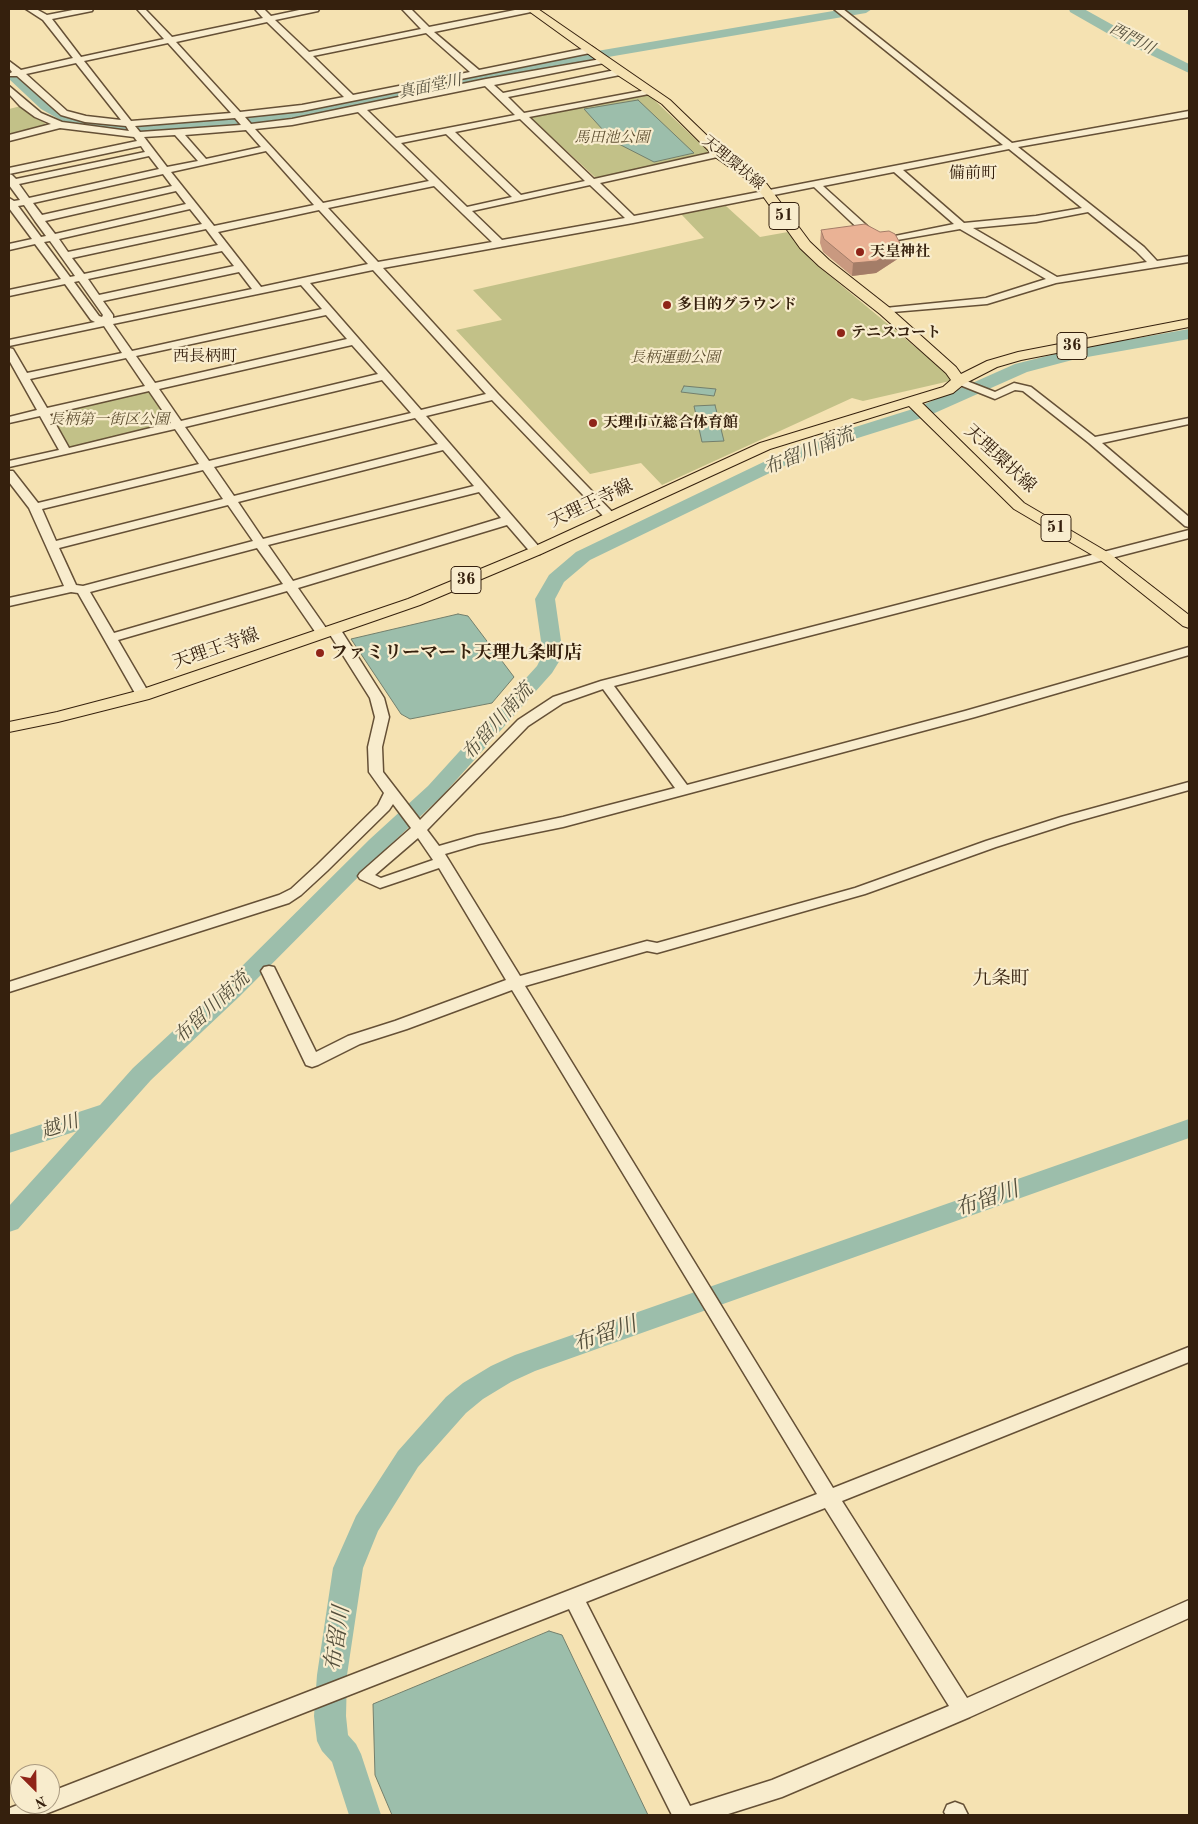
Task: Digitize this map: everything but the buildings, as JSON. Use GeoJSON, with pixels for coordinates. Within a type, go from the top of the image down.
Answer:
{"type":"FeatureCollection","features":[{"type":"Feature","properties":{"kind":"main road","name":"天理環状線"},"geometry":{"type":"LineString","coordinates":[[531,9],[666,102],[719,154],[759,182],[805,245],[824,264],[885,311],[963,382]]}},
{"type":"Feature","properties":{"kind":"main road","name":"天理王寺線"},"geometry":{"type":"LineString","coordinates":[[9,727],[58,717],[143,695],[414,602],[536,551],[765,446],[914,404],[948,390],[992,364],[1018,356],[1189,323]]}},
{"type":"Feature","properties":{"kind":"main road","name":"天理環状線"},"geometry":{"type":"LineString","coordinates":[[914,404],[1019,506],[1104,556],[1189,623]]}},
{"type":"Feature","properties":{"kind":"street"},"geometry":{"type":"LineString","coordinates":[[30,9],[46,18],[259,291]]}},
{"type":"Feature","properties":{"kind":"street"},"geometry":{"type":"LineString","coordinates":[[46,18],[89,9]]}},
{"type":"Feature","properties":{"kind":"street"},"geometry":{"type":"LineString","coordinates":[[140,9],[494,396],[612,517]]}},
{"type":"Feature","properties":{"kind":"street"},"geometry":{"type":"LineString","coordinates":[[259,9],[350,98]]}},
{"type":"Feature","properties":{"kind":"street"},"geometry":{"type":"LineString","coordinates":[[14,74],[315,9]]}},
{"type":"Feature","properties":{"kind":"street"},"geometry":{"type":"LineString","coordinates":[[406,9],[427,30],[476,72]]}},
{"type":"Feature","properties":{"kind":"street"},"geometry":{"type":"LineString","coordinates":[[307,55],[531,9]]}},
{"type":"Feature","properties":{"kind":"street"},"geometry":{"type":"LineString","coordinates":[[839,9],[1140,249],[1155,265]]}},
{"type":"Feature","properties":{"kind":"street"},"geometry":{"type":"LineString","coordinates":[[9,89],[23,104],[38,115],[60,125],[135,132],[177,132],[244,121],[476,72],[599,55]]}},
{"type":"Feature","properties":{"kind":"street"},"geometry":{"type":"LineString","coordinates":[[9,171],[135,132],[184,122],[292,122],[486,82],[599,55]]}},
{"type":"Feature","properties":{"kind":"street"},"geometry":{"type":"LineString","coordinates":[[9,64],[14,74],[64,113],[135,132]]}},
{"type":"Feature","properties":{"kind":"street"},"geometry":{"type":"LineString","coordinates":[[500,96],[620,72]]}},
{"type":"Feature","properties":{"kind":"street"},"geometry":{"type":"LineString","coordinates":[[486,82],[633,220]]}},
{"type":"Feature","properties":{"kind":"street"},"geometry":{"type":"LineString","coordinates":[[395,141],[648,90]]}},
{"type":"Feature","properties":{"kind":"street"},"geometry":{"type":"LineString","coordinates":[[9,107],[23,104]]}},
{"type":"Feature","properties":{"kind":"street"},"geometry":{"type":"LineString","coordinates":[[360,108],[500,244]]}},
{"type":"Feature","properties":{"kind":"street"},"geometry":{"type":"LineString","coordinates":[[9,343],[375,266],[633,220],[1097,129],[1189,114]]}},
{"type":"Feature","properties":{"kind":"street"},"geometry":{"type":"LineString","coordinates":[[9,138],[60,125]]}},
{"type":"Feature","properties":{"kind":"street"},"geometry":{"type":"LineString","coordinates":[[448,131],[519,198]]}},
{"type":"Feature","properties":{"kind":"street"},"geometry":{"type":"LineString","coordinates":[[177,132],[204,162]]}},
{"type":"Feature","properties":{"kind":"street"},"geometry":{"type":"LineString","coordinates":[[10,203],[26,202],[268,148]]}},
{"type":"Feature","properties":{"kind":"street"},"geometry":{"type":"LineString","coordinates":[[108,323],[108,316],[82,277],[11,180],[152,153]]}},
{"type":"Feature","properties":{"kind":"street"},"geometry":{"type":"LineString","coordinates":[[465,210],[719,154]]}},
{"type":"Feature","properties":{"kind":"street"},"geometry":{"type":"LineString","coordinates":[[895,168],[962,226],[1055,280]]}},
{"type":"Feature","properties":{"kind":"street"},"geometry":{"type":"LineString","coordinates":[[66,256],[323,207],[437,182]]}},
{"type":"Feature","properties":{"kind":"street"},"geometry":{"type":"LineString","coordinates":[[816,184],[871,235],[884,241],[962,226],[1036,218],[1090,209]]}},
{"type":"Feature","properties":{"kind":"street"},"geometry":{"type":"LineString","coordinates":[[39,218],[178,188]]}},
{"type":"Feature","properties":{"kind":"street"},"geometry":{"type":"LineString","coordinates":[[10,203],[95,318],[108,323],[150,387],[207,465],[290,586],[329,632],[377,698],[382,717],[375,747],[376,772],[418,826],[439,857],[829,1498],[963,1710]]}},
{"type":"Feature","properties":{"kind":"street"},"geometry":{"type":"LineString","coordinates":[[9,247],[191,206]]}},
{"type":"Feature","properties":{"kind":"street"},"geometry":{"type":"LineString","coordinates":[[9,293],[225,247]]}},
{"type":"Feature","properties":{"kind":"street"},"geometry":{"type":"LineString","coordinates":[[885,311],[987,301],[1055,280],[1189,259]]}},
{"type":"Feature","properties":{"kind":"street"},"geometry":{"type":"LineString","coordinates":[[96,299],[241,268]]}},
{"type":"Feature","properties":{"kind":"street"},"geometry":{"type":"LineString","coordinates":[[303,281],[536,551]]}},
{"type":"Feature","properties":{"kind":"street"},"geometry":{"type":"LineString","coordinates":[[25,377],[328,311]]}},
{"type":"Feature","properties":{"kind":"street"},"geometry":{"type":"LineString","coordinates":[[9,420],[354,341]]}},
{"type":"Feature","properties":{"kind":"street"},"geometry":{"type":"LineString","coordinates":[[9,351],[66,452]]}},
{"type":"Feature","properties":{"kind":"street"},"geometry":{"type":"LineString","coordinates":[[9,464],[384,376]]}},
{"type":"Feature","properties":{"kind":"street"},"geometry":{"type":"LineString","coordinates":[[963,382],[995,396],[1014,386],[1024,387],[1093,441],[1189,523]]}},
{"type":"Feature","properties":{"kind":"street"},"geometry":{"type":"LineString","coordinates":[[35,507],[494,396]]}},
{"type":"Feature","properties":{"kind":"street"},"geometry":{"type":"LineString","coordinates":[[1093,441],[1189,422]]}},
{"type":"Feature","properties":{"kind":"street"},"geometry":{"type":"LineString","coordinates":[[52,546],[445,446]]}},
{"type":"Feature","properties":{"kind":"street"},"geometry":{"type":"LineString","coordinates":[[9,474],[35,507],[52,546],[77,589],[110,638],[143,695]]}},
{"type":"Feature","properties":{"kind":"street"},"geometry":{"type":"LineString","coordinates":[[9,602],[77,589],[481,488]]}},
{"type":"Feature","properties":{"kind":"street"},"geometry":{"type":"LineString","coordinates":[[110,638],[508,520]]}},
{"type":"Feature","properties":{"kind":"street"},"geometry":{"type":"LineString","coordinates":[[1189,534],[606,684],[558,700],[523,723],[364,876],[380,883],[478,840],[563,822],[970,714],[1189,652]]}},
{"type":"Feature","properties":{"kind":"street"},"geometry":{"type":"LineString","coordinates":[[606,684],[684,790]]}},
{"type":"Feature","properties":{"kind":"street"},"geometry":{"type":"LineString","coordinates":[[269,971],[312,1061],[354,1040],[401,1025],[515,983],[647,946],[657,948],[860,892],[1000,841],[1066,820],[1189,786]]}},
{"type":"Feature","properties":{"kind":"street"},"geometry":{"type":"LineString","coordinates":[[9,987],[284,899],[296,892],[322,868],[394,796]]}},
{"type":"Feature","properties":{"kind":"street"},"geometry":{"type":"LineString","coordinates":[[60,1798],[829,1498],[1189,1354]]}},
{"type":"Feature","properties":{"kind":"street"},"geometry":{"type":"LineString","coordinates":[[574,1598],[683,1815]]}},
{"type":"Feature","properties":{"kind":"street"},"geometry":{"type":"LineString","coordinates":[[692,1815],[774,1790],[963,1710],[1189,1609]]}},
{"type":"Feature","properties":{"kind":"green space","name":"馬田池公園"},"geometry":{"type":"Polygon","coordinates":[[[648,94],[710,153],[603,178],[595,177],[530,117],[648,94]]]}},
{"type":"Feature","properties":{"kind":"green space"},"geometry":{"type":"Polygon","coordinates":[[[21,106],[50,127],[9,136],[9,109],[21,106]]]}},
{"type":"Feature","properties":{"kind":"green space","name":"長柄運動公園"},"geometry":{"type":"Polygon","coordinates":[[[726,206],[760,237],[788,232],[812,261],[949,375],[950,381],[863,401],[852,398],[662,485],[641,463],[590,474],[456,330],[502,320],[473,290],[704,238],[681,214],[726,206]]]}},
{"type":"Feature","properties":{"kind":"green space","name":"長柄第一街区公園"},"geometry":{"type":"Polygon","coordinates":[[[136,391],[150,392],[174,426],[73,450],[69,448],[49,416],[51,411],[136,391]]]}},
{"type":"Feature","properties":{"kind":"shaded area"},"geometry":{"type":"Polygon","coordinates":[[[638,100],[694,153],[654,162],[613,141],[584,109],[638,100]]]}},
{"type":"Feature","properties":{"kind":"shaded area"},"geometry":{"type":"Polygon","coordinates":[[[684,386],[716,389],[714,396],[681,392],[684,386]]]}},
{"type":"Feature","properties":{"kind":"shaded area"},"geometry":{"type":"Polygon","coordinates":[[[715,405],[724,441],[702,442],[694,406],[715,405]]]}},
{"type":"Feature","properties":{"kind":"shaded area"},"geometry":{"type":"Polygon","coordinates":[[[458,614],[468,616],[514,677],[492,703],[410,719],[401,714],[351,639],[458,614]]]}},
{"type":"Feature","properties":{"kind":"shaded area"},"geometry":{"type":"Polygon","coordinates":[[[549,1631],[562,1635],[648,1815],[392,1815],[375,1775],[373,1704],[549,1631]]]}},
{"type":"Feature","properties":{"kind":"waterway","name":"真面堂川"},"geometry":{"type":"LineString","coordinates":[[9,72],[46,106],[64,118],[127,128],[225,123],[305,112],[532,66],[866,9]]}},
{"type":"Feature","properties":{"kind":"waterway","name":"西門川"},"geometry":{"type":"LineString","coordinates":[[1075,9],[1124,37],[1189,69]]}},
{"type":"Feature","properties":{"kind":"waterway","name":"布留川南流"},"geometry":{"type":"LineString","coordinates":[[109,1111],[142,1074],[232,990],[378,844],[435,791],[545,669],[550,660],[552,648],[545,599],[556,579],[583,556],[807,448],[922,412],[1021,368],[1075,354],[1189,334]]}},
{"type":"Feature","properties":{"kind":"waterway","name":"越川"},"geometry":{"type":"LineString","coordinates":[[9,1144],[109,1111]]}},
{"type":"Feature","properties":{"kind":"waterway","name":"布留川南流"},"geometry":{"type":"LineString","coordinates":[[9,1222],[109,1111]]}},
{"type":"Feature","properties":{"kind":"waterway","name":"布留川"},"geometry":{"type":"LineString","coordinates":[[365,1815],[345,1754],[333,1741],[330,1716],[332,1675],[348,1568],[366,1525],[408,1459],[456,1405],[473,1391],[501,1374],[525,1363],[1189,1128]]}},
{"type":"Feature","properties":{"kind":"place","name":"天皇神社"},"geometry":{"type":"Point","coordinates":[860,252]}},
{"type":"Feature","properties":{"kind":"place","name":"多目的グラウンド"},"geometry":{"type":"Point","coordinates":[667,305]}},
{"type":"Feature","properties":{"kind":"place","name":"テニスコート"},"geometry":{"type":"Point","coordinates":[841,333]}},
{"type":"Feature","properties":{"kind":"place","name":"天理市立総合体育館"},"geometry":{"type":"Point","coordinates":[593,423]}},
{"type":"Feature","properties":{"kind":"place","name":"ファミリーマート天理九条町店"},"geometry":{"type":"Point","coordinates":[320,653]}},
{"type":"Feature","properties":{"kind":"district","name":"備前町"},"geometry":{"type":"Point","coordinates":[973,174]}},
{"type":"Feature","properties":{"kind":"district","name":"西長柄町"},"geometry":{"type":"Point","coordinates":[205,357]}},
{"type":"Feature","properties":{"kind":"district","name":"九条町"},"geometry":{"type":"Point","coordinates":[1001,979]}}]}
